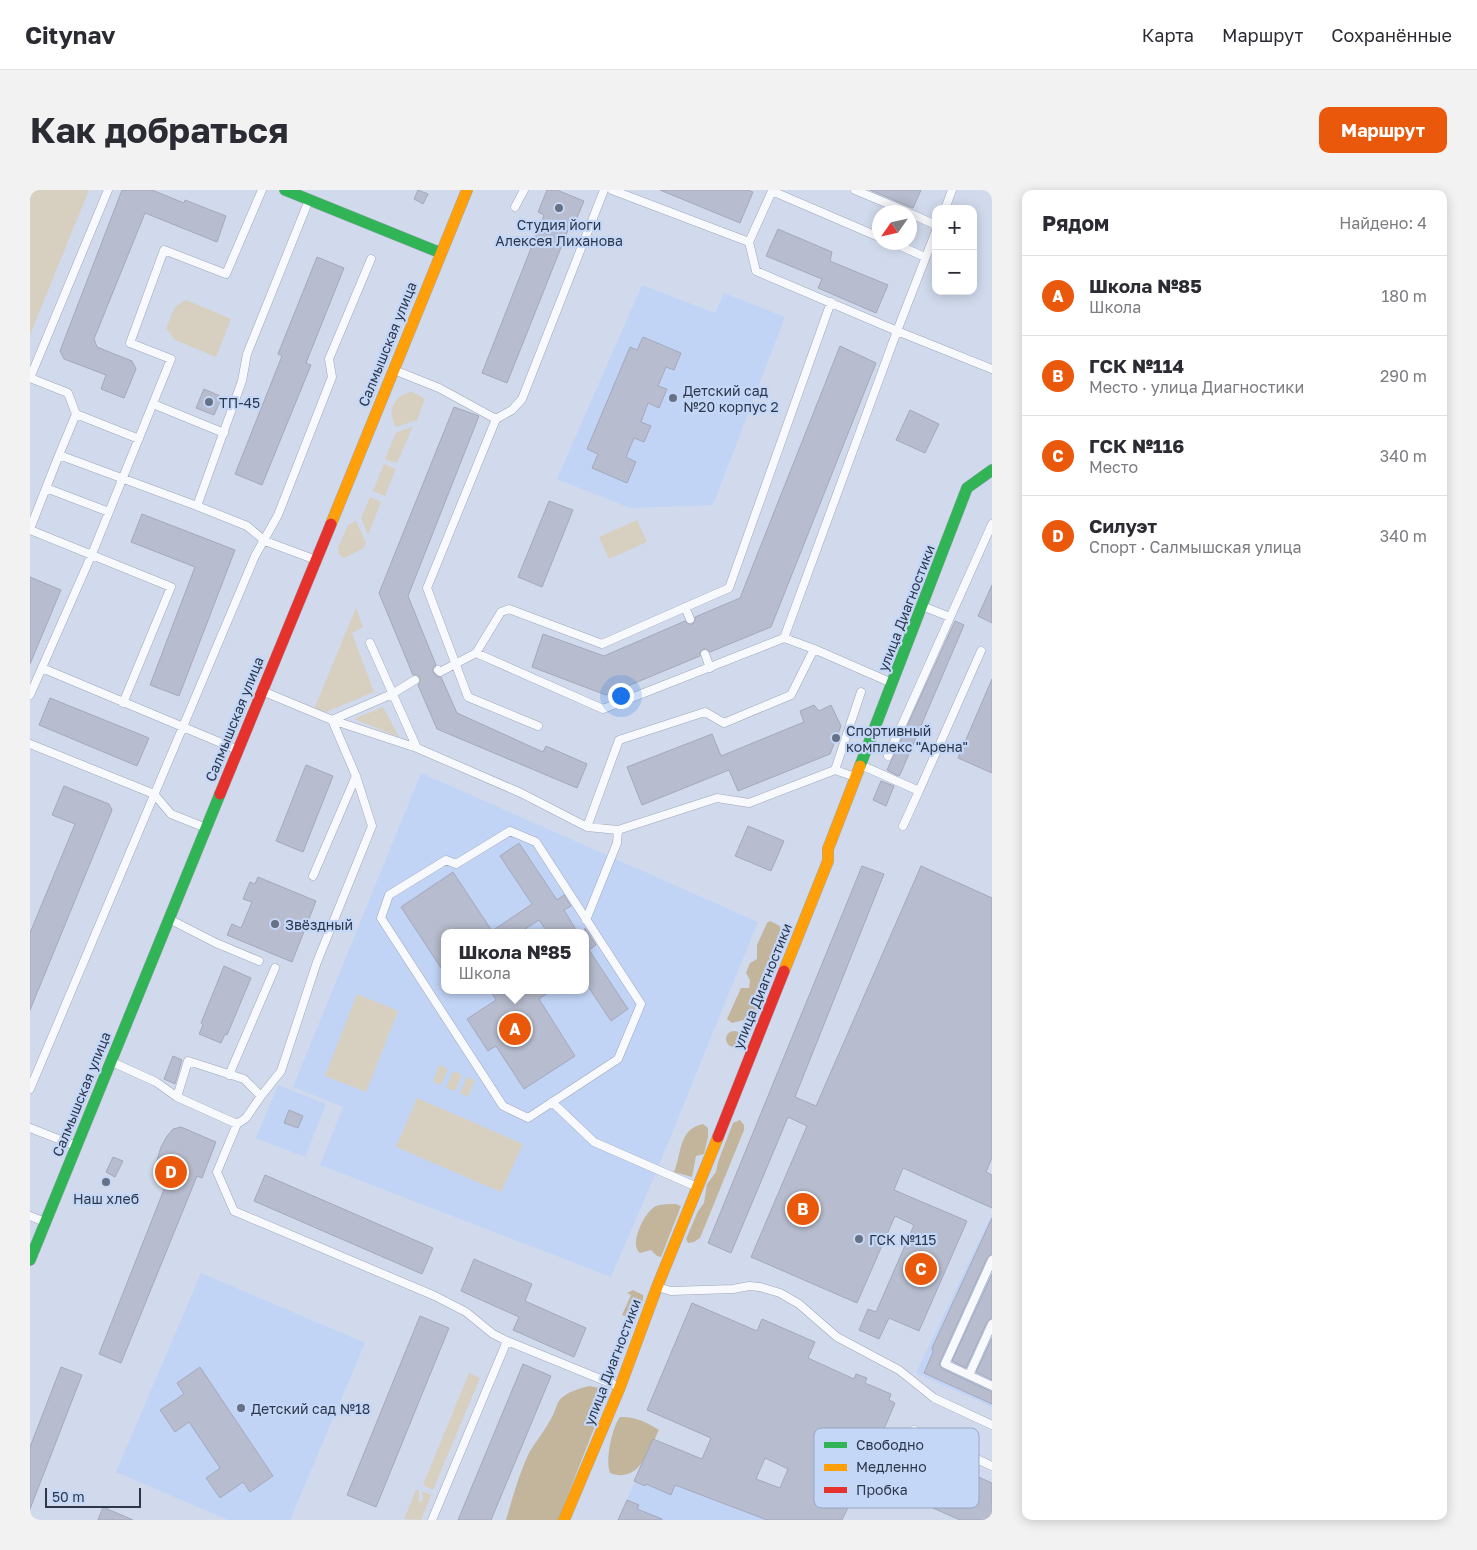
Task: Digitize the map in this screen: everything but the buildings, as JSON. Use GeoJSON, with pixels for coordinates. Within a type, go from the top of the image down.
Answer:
{"type":"FeatureCollection","features":[{"type":"Feature","properties":{"kind":"street"},"geometry":{"type":"LineString","coordinates":[[286,190],[440,252]]}},
{"type":"Feature","properties":{"kind":"street","name":"Салмышская улица"},"geometry":{"type":"LineString","coordinates":[[30,1260],[466,190]]}},
{"type":"Feature","properties":{"kind":"street","name":"улица Диагностики"},"geometry":{"type":"LineString","coordinates":[[564,1520],[620,1386],[657,1287],[813,900],[828,861],[828,849],[862,765],[967,488],[992,470]]}},
{"type":"Feature","properties":{"kind":"lane"},"geometry":{"type":"LineString","coordinates":[[108,190],[30,378],[68,393],[76,414],[30,529],[171,587],[123,703]]}},
{"type":"Feature","properties":{"kind":"lane"},"geometry":{"type":"LineString","coordinates":[[30,695],[92,554],[171,359],[130,342],[164,250],[226,274],[262,190]]}},
{"type":"Feature","properties":{"kind":"lane"},"geometry":{"type":"LineString","coordinates":[[515,207],[524,190]]}},
{"type":"Feature","properties":{"kind":"lane"},"geometry":{"type":"LineString","coordinates":[[538,726],[468,697],[427,588],[496,419],[512,410],[522,399],[604,190]]}},
{"type":"Feature","properties":{"kind":"lane"},"geometry":{"type":"LineString","coordinates":[[612,190],[748,242]]}},
{"type":"Feature","properties":{"kind":"lane"},"geometry":{"type":"LineString","coordinates":[[856,190],[891,205]]}},
{"type":"Feature","properties":{"kind":"lane"},"geometry":{"type":"LineString","coordinates":[[946,205],[952,190]]}},
{"type":"Feature","properties":{"kind":"lane"},"geometry":{"type":"LineString","coordinates":[[872,235],[772,191],[748,242],[756,270],[992,369]]}},
{"type":"Feature","properties":{"kind":"lane"},"geometry":{"type":"LineString","coordinates":[[197,506],[242,381],[247,354],[309,200]]}},
{"type":"Feature","properties":{"kind":"lane"},"geometry":{"type":"LineString","coordinates":[[917,217],[932,223]]}},
{"type":"Feature","properties":{"kind":"lane"},"geometry":{"type":"LineString","coordinates":[[784,638],[897,330],[932,241]]}},
{"type":"Feature","properties":{"kind":"lane"},"geometry":{"type":"LineString","coordinates":[[910,250],[926,257]]}},
{"type":"Feature","properties":{"kind":"lane"},"geometry":{"type":"LineString","coordinates":[[30,1089],[255,556],[278,515],[332,377],[329,359],[371,259]]}},
{"type":"Feature","properties":{"kind":"lane"},"geometry":{"type":"LineString","coordinates":[[438,670],[440,672],[456,665],[476,653],[501,612],[510,609],[602,644],[729,588],[831,302]]}},
{"type":"Feature","properties":{"kind":"lane"},"geometry":{"type":"LineString","coordinates":[[393,370],[439,388],[496,419]]}},
{"type":"Feature","properties":{"kind":"lane"},"geometry":{"type":"LineString","coordinates":[[153,404],[224,433]]}},
{"type":"Feature","properties":{"kind":"lane"},"geometry":{"type":"LineString","coordinates":[[76,414],[139,439]]}},
{"type":"Feature","properties":{"kind":"lane"},"geometry":{"type":"LineString","coordinates":[[60,456],[247,526],[264,541],[316,560]]}},
{"type":"Feature","properties":{"kind":"lane"},"geometry":{"type":"LineString","coordinates":[[46,488],[109,512]]}},
{"type":"Feature","properties":{"kind":"lane"},"geometry":{"type":"LineString","coordinates":[[888,756],[992,524]]}},
{"type":"Feature","properties":{"kind":"lane"},"geometry":{"type":"LineString","coordinates":[[922,606],[950,618]]}},
{"type":"Feature","properties":{"kind":"lane"},"geometry":{"type":"LineString","coordinates":[[685,607],[690,619]]}},
{"type":"Feature","properties":{"kind":"lane"},"geometry":{"type":"LineString","coordinates":[[476,653],[603,709],[784,638],[893,683]]}},
{"type":"Feature","properties":{"kind":"lane"},"geometry":{"type":"LineString","coordinates":[[370,644],[416,748]]}},
{"type":"Feature","properties":{"kind":"lane"},"geometry":{"type":"LineString","coordinates":[[587,828],[619,740],[705,712],[724,723],[791,695],[814,649]]}},
{"type":"Feature","properties":{"kind":"lane"},"geometry":{"type":"LineString","coordinates":[[903,826],[980,651]]}},
{"type":"Feature","properties":{"kind":"lane"},"geometry":{"type":"LineString","coordinates":[[705,654],[710,668]]}},
{"type":"Feature","properties":{"kind":"lane"},"geometry":{"type":"LineString","coordinates":[[42,668],[238,750]]}},
{"type":"Feature","properties":{"kind":"lane"},"geometry":{"type":"LineString","coordinates":[[332,720],[392,694],[415,680]]}},
{"type":"Feature","properties":{"kind":"lane"},"geometry":{"type":"LineString","coordinates":[[262,691],[332,720],[416,748],[520,793],[587,828],[618,830],[717,798],[749,803],[835,770],[857,777]]}},
{"type":"Feature","properties":{"kind":"lane"},"geometry":{"type":"LineString","coordinates":[[835,770],[861,692]]}},
{"type":"Feature","properties":{"kind":"lane"},"geometry":{"type":"LineString","coordinates":[[332,720],[356,776],[372,826],[317,962],[281,1071],[246,1118],[238,1124],[217,1172],[234,1211],[435,1296],[466,1312],[493,1334],[507,1341],[620,1386]]}},
{"type":"Feature","properties":{"kind":"lane"},"geometry":{"type":"LineString","coordinates":[[30,744],[154,794],[171,814],[206,828]]}},
{"type":"Feature","properties":{"kind":"lane"},"geometry":{"type":"LineString","coordinates":[[862,765],[919,791]]}},
{"type":"Feature","properties":{"kind":"lane"},"geometry":{"type":"LineString","coordinates":[[313,876],[356,776]]}},
{"type":"Feature","properties":{"kind":"lane"},"geometry":{"type":"LineString","coordinates":[[510,830],[536,842],[641,1004],[618,1059],[552,1102],[528,1118],[503,1106],[381,918],[390,895],[446,860],[456,864],[510,830]]}},
{"type":"Feature","properties":{"kind":"lane"},"geometry":{"type":"LineString","coordinates":[[586,920],[617,843],[618,830]]}},
{"type":"Feature","properties":{"kind":"lane"},"geometry":{"type":"LineString","coordinates":[[169,919],[216,943],[259,961]]}},
{"type":"Feature","properties":{"kind":"lane"},"geometry":{"type":"LineString","coordinates":[[229,1075],[275,968]]}},
{"type":"Feature","properties":{"kind":"lane"},"geometry":{"type":"LineString","coordinates":[[111,1061],[156,1082],[176,1096],[238,1124]]}},
{"type":"Feature","properties":{"kind":"lane"},"geometry":{"type":"LineString","coordinates":[[176,1096],[188,1061],[244,1079],[261,1096]]}},
{"type":"Feature","properties":{"kind":"lane"},"geometry":{"type":"LineString","coordinates":[[552,1102],[594,1142],[698,1188]]}},
{"type":"Feature","properties":{"kind":"lane"},"geometry":{"type":"LineString","coordinates":[[30,1128],[76,1146]]}},
{"type":"Feature","properties":{"kind":"lane"},"geometry":{"type":"LineString","coordinates":[[30,1216],[45,1222]]}},
{"type":"Feature","properties":{"kind":"lane"},"geometry":{"type":"LineString","coordinates":[[992,1260],[945,1364],[992,1386]]}},
{"type":"Feature","properties":{"kind":"lane"},"geometry":{"type":"LineString","coordinates":[[657,1287],[671,1291],[733,1289],[749,1286],[780,1293],[799,1304],[837,1337],[899,1370],[934,1398],[992,1425]]}},
{"type":"Feature","properties":{"kind":"lane"},"geometry":{"type":"LineString","coordinates":[[969,1375],[992,1324]]}},
{"type":"Feature","properties":{"kind":"lane"},"geometry":{"type":"LineString","coordinates":[[432,1520],[507,1341]]}},
{"type":"Feature","properties":{"kind":"lane"},"geometry":{"type":"LineString","coordinates":[[979,1460],[992,1466]]}},
{"type":"Feature","properties":{"kind":"shaded area"},"geometry":{"type":"Polygon","coordinates":[[[31,190],[89,190],[30,335],[30,192],[31,190]]]}},
{"type":"Feature","properties":{"kind":"shaded area","name":"Детский сад №20 корпус 2"},"geometry":{"type":"Polygon","coordinates":[[[642,285],[715,313],[724,293],[785,317],[713,505],[630,508],[557,479],[642,285]]]}},
{"type":"Feature","properties":{"kind":"shaded area"},"geometry":{"type":"Polygon","coordinates":[[[186,300],[231,319],[216,357],[175,340],[166,328],[175,307],[186,300]]]}},
{"type":"Feature","properties":{"kind":"shaded area"},"geometry":{"type":"Polygon","coordinates":[[[412,392],[425,399],[417,420],[396,427],[393,421],[392,410],[396,400],[400,396],[412,392]]]}},
{"type":"Feature","properties":{"kind":"shaded area"},"geometry":{"type":"Polygon","coordinates":[[[413,426],[397,463],[385,459],[396,433],[413,426]]]}},
{"type":"Feature","properties":{"kind":"shaded area"},"geometry":{"type":"Polygon","coordinates":[[[384,464],[396,469],[385,496],[373,491],[384,464]]]}},
{"type":"Feature","properties":{"kind":"shaded area"},"geometry":{"type":"Polygon","coordinates":[[[370,497],[381,502],[368,535],[361,518],[370,497]]]}},
{"type":"Feature","properties":{"kind":"shaded area"},"geometry":{"type":"Polygon","coordinates":[[[637,520],[647,542],[609,559],[599,537],[637,520]]]}},
{"type":"Feature","properties":{"kind":"shaded area"},"geometry":{"type":"Polygon","coordinates":[[[356,521],[366,543],[364,548],[344,558],[339,555],[338,548],[348,525],[356,521]]]}},
{"type":"Feature","properties":{"kind":"shaded area"},"geometry":{"type":"Polygon","coordinates":[[[356,608],[363,627],[352,633],[374,692],[326,712],[314,709],[356,608]]]}},
{"type":"Feature","properties":{"kind":"shaded area"},"geometry":{"type":"Polygon","coordinates":[[[383,707],[399,737],[354,719],[383,707]]]}},
{"type":"Feature","properties":{"kind":"shaded area"},"geometry":{"type":"Polygon","coordinates":[[[421,773],[758,922],[655,1175],[611,1277],[320,1165],[343,1107],[293,1087],[421,773]]]}},
{"type":"Feature","properties":{"kind":"shaded area"},"geometry":{"type":"Polygon","coordinates":[[[770,921],[780,926],[782,936],[766,977],[763,1003],[754,1023],[748,1019],[732,1023],[727,1019],[741,988],[749,988],[750,980],[746,973],[750,963],[757,959],[757,945],[767,923],[770,921]]]}},
{"type":"Feature","properties":{"kind":"shaded area"},"geometry":{"type":"Polygon","coordinates":[[[357,994],[398,1011],[366,1092],[325,1076],[357,994]]]}},
{"type":"Feature","properties":{"kind":"shaded area"},"geometry":{"type":"Polygon","coordinates":[[[731,1031],[737,1031],[742,1036],[740,1045],[731,1047],[726,1042],[726,1036],[731,1031]]]}},
{"type":"Feature","properties":{"kind":"shaded area"},"geometry":{"type":"Polygon","coordinates":[[[439,1065],[448,1069],[441,1085],[433,1082],[439,1065]]]}},
{"type":"Feature","properties":{"kind":"shaded area"},"geometry":{"type":"Polygon","coordinates":[[[453,1071],[462,1075],[455,1091],[446,1088],[453,1071]]]}},
{"type":"Feature","properties":{"kind":"shaded area"},"geometry":{"type":"Polygon","coordinates":[[[467,1077],[475,1080],[468,1097],[460,1093],[467,1077]]]}},
{"type":"Feature","properties":{"kind":"shaded area"},"geometry":{"type":"Polygon","coordinates":[[[278,1085],[326,1104],[305,1157],[256,1138],[278,1085]]]}},
{"type":"Feature","properties":{"kind":"shaded area"},"geometry":{"type":"Polygon","coordinates":[[[417,1098],[523,1144],[501,1192],[396,1147],[417,1098]]]}},
{"type":"Feature","properties":{"kind":"shaded area"},"geometry":{"type":"Polygon","coordinates":[[[740,1120],[744,1125],[744,1130],[700,1238],[688,1243],[686,1239],[698,1211],[704,1203],[707,1184],[716,1172],[733,1123],[740,1120]]]}},
{"type":"Feature","properties":{"kind":"shaded area"},"geometry":{"type":"Polygon","coordinates":[[[703,1124],[708,1128],[708,1137],[704,1154],[696,1156],[692,1177],[674,1172],[685,1137],[689,1131],[703,1124]]]}},
{"type":"Feature","properties":{"kind":"shaded area"},"geometry":{"type":"Polygon","coordinates":[[[676,1204],[681,1206],[661,1257],[651,1250],[640,1253],[636,1242],[643,1220],[656,1206],[676,1204]]]}},
{"type":"Feature","properties":{"kind":"shaded area"},"geometry":{"type":"Polygon","coordinates":[[[992,1214],[992,1407],[916,1373],[992,1214]]]}},
{"type":"Feature","properties":{"kind":"shaded area","name":"Детский сад №18"},"geometry":{"type":"Polygon","coordinates":[[[201,1273],[365,1343],[290,1520],[228,1520],[116,1472],[201,1273]]]}},
{"type":"Feature","properties":{"kind":"shaded area"},"geometry":{"type":"Polygon","coordinates":[[[633,1290],[643,1295],[643,1298],[639,1312],[632,1319],[622,1315],[631,1295],[627,1293],[633,1290]]]}},
{"type":"Feature","properties":{"kind":"shaded area"},"geometry":{"type":"Polygon","coordinates":[[[469,1373],[480,1378],[433,1490],[423,1485],[469,1373]]]}},
{"type":"Feature","properties":{"kind":"shaded area"},"geometry":{"type":"Polygon","coordinates":[[[589,1386],[606,1389],[608,1393],[558,1520],[506,1520],[526,1459],[551,1419],[559,1401],[570,1393],[589,1386]]]}},
{"type":"Feature","properties":{"kind":"shaded area"},"geometry":{"type":"Polygon","coordinates":[[[620,1417],[640,1420],[659,1430],[647,1455],[636,1470],[620,1475],[610,1473],[608,1461],[612,1436],[620,1417]]]}},
{"type":"Feature","properties":{"kind":"shaded area"},"geometry":{"type":"Polygon","coordinates":[[[653,1439],[688,1454],[814,1500],[814,1508],[835,1508],[846,1512],[842,1520],[618,1520],[653,1439]]]}},
{"type":"Feature","properties":{"kind":"shaded area"},"geometry":{"type":"Polygon","coordinates":[[[416,1490],[419,1490],[419,1502],[423,1499],[422,1491],[431,1495],[421,1520],[404,1519],[416,1490]]]}},
{"type":"Feature","properties":{"kind":"traffic: fast"},"geometry":{"type":"LineString","coordinates":[[285,190],[441,253]]}},
{"type":"Feature","properties":{"kind":"traffic: fast"},"geometry":{"type":"LineString","coordinates":[[860,766],[967,488],[992,470]]}},
{"type":"Feature","properties":{"kind":"traffic: fast"},"geometry":{"type":"LineString","coordinates":[[30,1260],[220,794]]}},
{"type":"Feature","properties":{"kind":"traffic: slow"},"geometry":{"type":"LineString","coordinates":[[331,524],[467,190]]}},
{"type":"Feature","properties":{"kind":"traffic: slow"},"geometry":{"type":"LineString","coordinates":[[784,971],[828,861],[828,849],[860,766]]}},
{"type":"Feature","properties":{"kind":"traffic: slow"},"geometry":{"type":"LineString","coordinates":[[564,1520],[620,1387],[657,1287],[718,1137]]}},
{"type":"Feature","properties":{"kind":"traffic: jam"},"geometry":{"type":"LineString","coordinates":[[220,794],[331,524]]}},
{"type":"Feature","properties":{"kind":"traffic: jam"},"geometry":{"type":"LineString","coordinates":[[718,1137],[784,971]]}},
{"type":"Feature","properties":{"kind":"place","name":"Студия йоги Алексея Лиханова"},"geometry":{"type":"Point","coordinates":[559,208]}},
{"type":"Feature","properties":{"kind":"place","name":"Детский сад №20 корпус 2"},"geometry":{"type":"Point","coordinates":[673,398]}},
{"type":"Feature","properties":{"kind":"place","name":"ТП-45"},"geometry":{"type":"Point","coordinates":[209,402]}},
{"type":"Feature","properties":{"kind":"place","name":"Спортивный комплекс \"Арена\""},"geometry":{"type":"Point","coordinates":[836,738]}},
{"type":"Feature","properties":{"kind":"place","name":"Звёздный"},"geometry":{"type":"Point","coordinates":[275,924]}},
{"type":"Feature","properties":{"kind":"place","name":"Школа №85"},"geometry":{"type":"Point","coordinates":[515,1029]}},
{"type":"Feature","properties":{"kind":"place","name":"Силуэт"},"geometry":{"type":"Point","coordinates":[171,1172]}},
{"type":"Feature","properties":{"kind":"place","name":"Наш хлеб"},"geometry":{"type":"Point","coordinates":[106,1182]}},
{"type":"Feature","properties":{"kind":"place","name":"ГСК №114"},"geometry":{"type":"Point","coordinates":[803,1209]}},
{"type":"Feature","properties":{"kind":"place","name":"ГСК №115"},"geometry":{"type":"Point","coordinates":[859,1239]}},
{"type":"Feature","properties":{"kind":"place","name":"ГСК №116"},"geometry":{"type":"Point","coordinates":[921,1269]}},
{"type":"Feature","properties":{"kind":"place","name":"Детский сад №18"},"geometry":{"type":"Point","coordinates":[241,1408]}}]}
